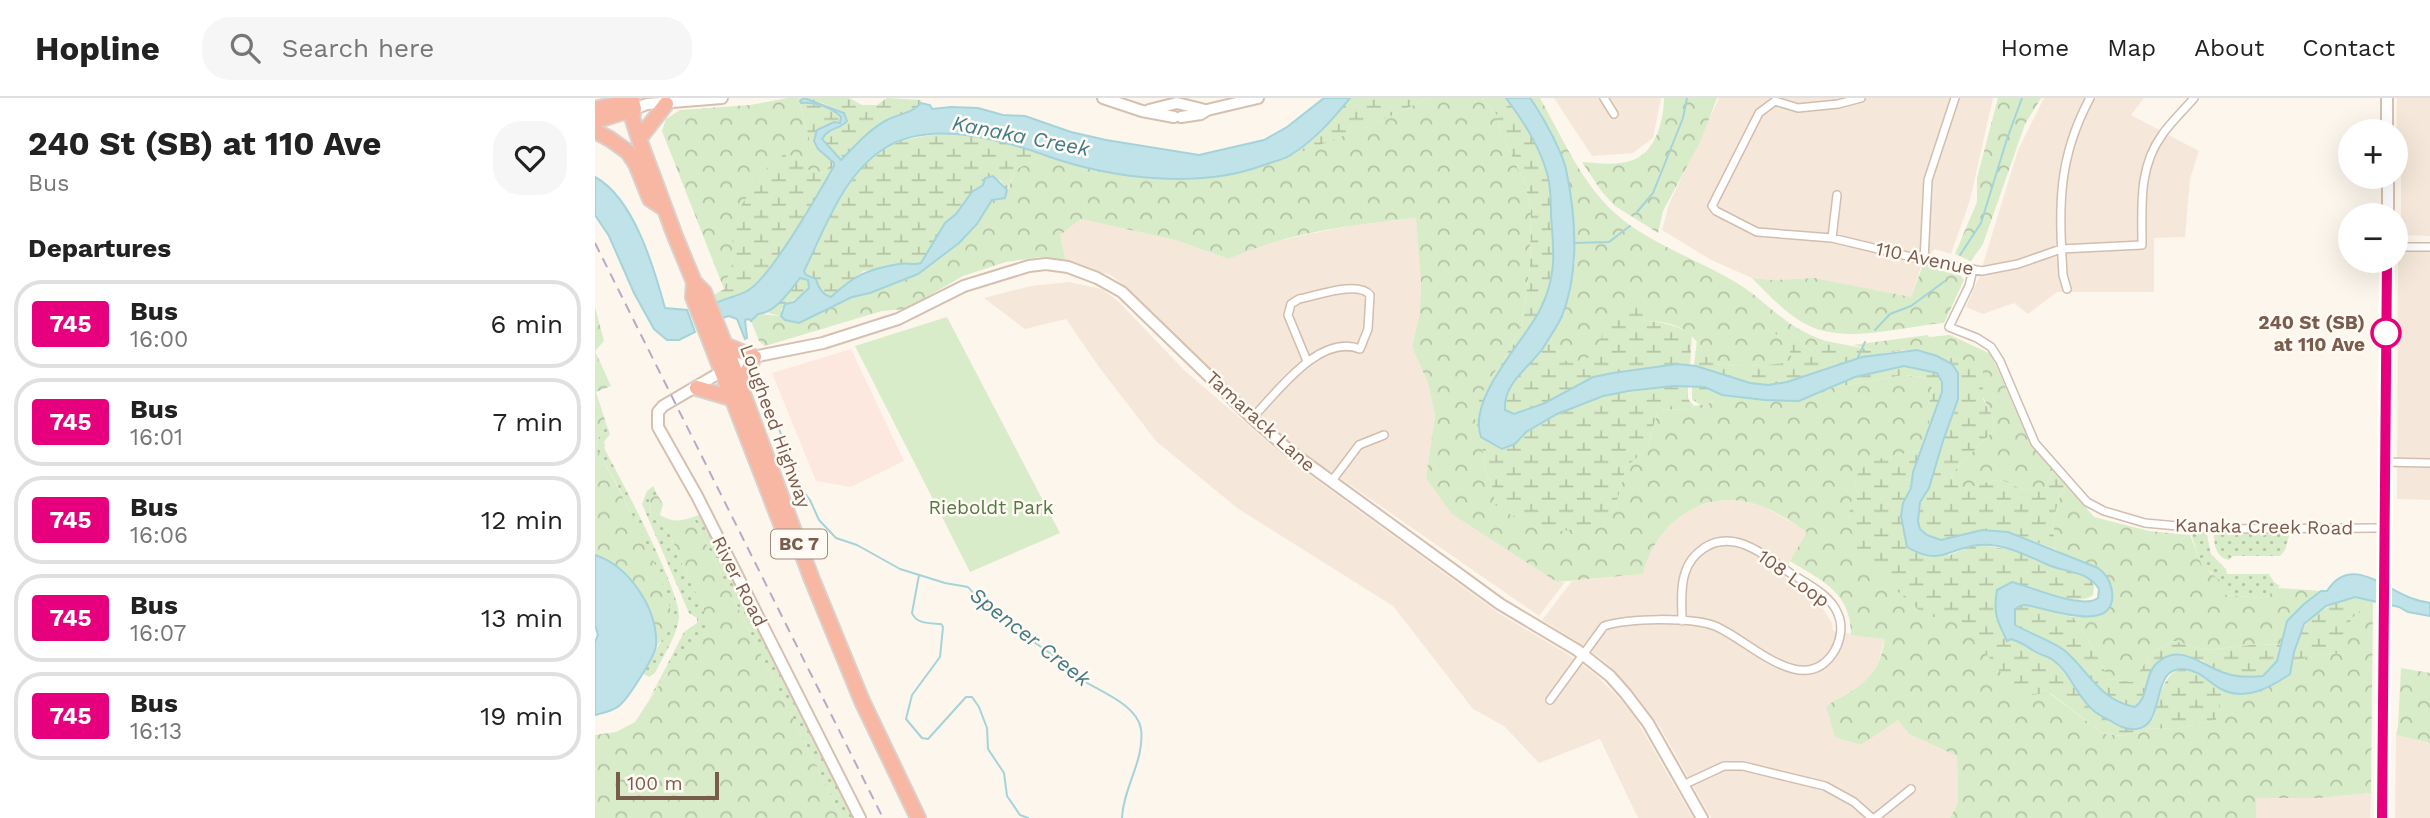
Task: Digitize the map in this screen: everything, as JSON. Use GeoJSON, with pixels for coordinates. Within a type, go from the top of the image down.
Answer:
{"type":"FeatureCollection","features":[{"type":"Feature","properties":{"kind":"highway"},"geometry":{"type":"LineString","coordinates":[[595,109],[602,98]]}},
{"type":"Feature","properties":{"kind":"highway"},"geometry":{"type":"LineString","coordinates":[[639,139],[666,104]]}},
{"type":"Feature","properties":{"kind":"highway"},"geometry":{"type":"LineString","coordinates":[[595,109],[631,107]]}},
{"type":"Feature","properties":{"kind":"highway"},"geometry":{"type":"LineString","coordinates":[[595,121],[631,107]]}},
{"type":"Feature","properties":{"kind":"highway","name":"Lougheed Highway"},"geometry":{"type":"LineString","coordinates":[[631,107],[639,139],[665,209],[718,337],[727,368],[731,398],[855,705],[908,818]]}},
{"type":"Feature","properties":{"kind":"highway","name":"BC 7"},"geometry":{"type":"LineString","coordinates":[[595,131],[628,152],[650,199],[665,209]]}},
{"type":"Feature","properties":{"kind":"highway"},"geometry":{"type":"LineString","coordinates":[[718,337],[754,357],[741,386]]}},
{"type":"Feature","properties":{"kind":"highway","name":"Lougheed Highway"},"geometry":{"type":"LineString","coordinates":[[727,368],[741,386],[811,577],[862,701],[918,818]]}},
{"type":"Feature","properties":{"kind":"highway"},"geometry":{"type":"LineString","coordinates":[[697,388],[731,398]]}},
{"type":"Feature","properties":{"kind":"street"},"geometry":{"type":"LineString","coordinates":[[631,107],[722,98]]}},
{"type":"Feature","properties":{"kind":"street"},"geometry":{"type":"LineString","coordinates":[[1103,98],[1142,111],[1177,107],[1201,114],[1207,110],[1258,98]]}},
{"type":"Feature","properties":{"kind":"street"},"geometry":{"type":"LineString","coordinates":[[1604,98],[1614,114]]}},
{"type":"Feature","properties":{"kind":"street"},"geometry":{"type":"LineString","coordinates":[[1775,99],[1798,108],[1838,104],[1861,98]]}},
{"type":"Feature","properties":{"kind":"street"},"geometry":{"type":"LineString","coordinates":[[1924,260],[1928,180],[1955,98]]}},
{"type":"Feature","properties":{"kind":"street"},"geometry":{"type":"LineString","coordinates":[[2067,289],[2061,249],[2063,168],[2072,136],[2090,98]]}},
{"type":"Feature","properties":{"kind":"street","name":"110 Avenue"},"geometry":{"type":"LineString","coordinates":[[1775,99],[1759,113],[1712,206],[1719,213],[1757,232],[1832,237],[1973,270],[2005,268],[2061,249],[2142,245],[2143,186],[2148,160],[2162,134],[2194,98]]}},
{"type":"Feature","properties":{"kind":"street"},"geometry":{"type":"LineString","coordinates":[[2387,98],[2388,119]]}},
{"type":"Feature","properties":{"kind":"street"},"geometry":{"type":"LineString","coordinates":[[1832,237],[1837,195]]}},
{"type":"Feature","properties":{"kind":"street"},"geometry":{"type":"LineString","coordinates":[[2408,247],[2430,247]]}},
{"type":"Feature","properties":{"kind":"street","name":"Tamarack Lane"},"geometry":{"type":"LineString","coordinates":[[727,368],[754,357],[823,343],[863,331],[910,314],[976,281],[1029,266],[1046,264],[1077,270],[1109,284],[1122,292],[1252,418],[1290,451],[1504,608],[1583,654],[1614,680],[1638,708],[1702,818]]}},
{"type":"Feature","properties":{"kind":"street","name":"Kanaka Creek Road"},"geometry":{"type":"LineString","coordinates":[[1973,270],[1969,286],[1948,327],[1977,338],[1991,347],[2000,361],[2035,443],[2087,502],[2104,512],[2145,523],[2210,529],[2383,528]]}},
{"type":"Feature","properties":{"kind":"street"},"geometry":{"type":"LineString","coordinates":[[2382,818],[2388,273]]}},
{"type":"Feature","properties":{"kind":"street"},"geometry":{"type":"LineString","coordinates":[[1252,418],[1307,361],[1332,349],[1348,346],[1361,351],[1369,329],[1370,295],[1364,289],[1353,287],[1299,299],[1291,304],[1288,315],[1307,361]]}},
{"type":"Feature","properties":{"kind":"street","name":"River Road"},"geometry":{"type":"LineString","coordinates":[[727,368],[660,408],[656,419],[658,427],[695,493],[860,818]]}},
{"type":"Feature","properties":{"kind":"street"},"geometry":{"type":"LineString","coordinates":[[1331,482],[1359,445],[1384,435]]}},
{"type":"Feature","properties":{"kind":"street"},"geometry":{"type":"LineString","coordinates":[[2384,463],[2430,463]]}},
{"type":"Feature","properties":{"kind":"street","name":"108 Loop"},"geometry":{"type":"LineString","coordinates":[[1550,700],[1604,626],[1616,622],[1682,621],[1713,625],[1782,667],[1798,670],[1818,666],[1829,658],[1841,629],[1839,614],[1827,598],[1752,548],[1734,542],[1720,542],[1707,547],[1689,563],[1683,580],[1682,621]]}},
{"type":"Feature","properties":{"kind":"street"},"geometry":{"type":"LineString","coordinates":[[1683,785],[1724,766],[1743,766],[1825,786],[1854,802],[1874,818],[1911,789]]}},
{"type":"Feature","properties":{"kind":"shaded area"},"geometry":{"type":"Polygon","coordinates":[[[1554,98],[1661,98],[1653,138],[1633,153],[1592,156],[1554,98]]]}},
{"type":"Feature","properties":{"kind":"shaded area"},"geometry":{"type":"Polygon","coordinates":[[[1719,98],[1993,98],[1970,200],[1951,254],[1935,249],[1922,264],[1911,297],[1815,278],[1752,278],[1711,260],[1662,230],[1669,204],[1719,98]]]}},
{"type":"Feature","properties":{"kind":"shaded area"},"geometry":{"type":"Polygon","coordinates":[[[2044,98],[2144,98],[2131,115],[2199,151],[2190,179],[2185,237],[2154,238],[2154,292],[2057,292],[2028,314],[2014,303],[1983,314],[1966,307],[1979,277],[2018,150],[2044,98]]]}},
{"type":"Feature","properties":{"kind":"shaded area"},"geometry":{"type":"Polygon","coordinates":[[[2397,98],[2430,98],[2430,236],[2408,235],[2408,203],[2401,203],[2401,189],[2408,189],[2408,119],[2397,119],[2397,98]]]}},
{"type":"Feature","properties":{"kind":"shaded area"},"geometry":{"type":"Polygon","coordinates":[[[1417,218],[1420,312],[1412,347],[1428,383],[1435,416],[1426,478],[1453,514],[1557,582],[1565,582],[1539,616],[1281,437],[1111,275],[1066,263],[1060,235],[1081,219],[1175,240],[1229,259],[1257,246],[1309,234],[1417,218]]]}},
{"type":"Feature","properties":{"kind":"shaded area"},"geometry":{"type":"Polygon","coordinates":[[[2408,252],[2430,252],[2430,500],[2397,499],[2398,273],[2408,273],[2408,252]]]}},
{"type":"Feature","properties":{"kind":"shaded area"},"geometry":{"type":"Polygon","coordinates":[[[1069,282],[1102,289],[1119,302],[1184,370],[1289,460],[1500,614],[1566,653],[1596,675],[1622,701],[1637,721],[1693,818],[1638,818],[1600,739],[1539,763],[1504,726],[1473,709],[1393,606],[1237,508],[1156,441],[1066,319],[1025,329],[984,298],[1031,286],[1069,282]]]}},
{"type":"Feature","properties":{"kind":"shaded area"},"geometry":{"type":"Polygon","coordinates":[[[851,349],[904,461],[851,487],[816,481],[772,373],[851,349]]]}},
{"type":"Feature","properties":{"kind":"shaded area"},"geometry":{"type":"Polygon","coordinates":[[[1729,500],[1765,507],[1808,532],[1790,561],[1785,578],[1817,599],[1832,623],[1833,631],[1885,639],[1878,663],[1869,680],[1826,706],[1851,740],[1861,745],[1898,719],[1909,734],[1957,756],[1958,803],[1950,818],[1711,818],[1661,729],[1635,693],[1604,661],[1542,620],[1572,581],[1642,574],[1651,548],[1674,519],[1693,508],[1714,501],[1729,500]]]}},
{"type":"Feature","properties":{"kind":"shaded area"},"geometry":{"type":"Polygon","coordinates":[[[2396,735],[2430,743],[2430,818],[2395,818],[2396,735]]]}},
{"type":"Feature","properties":{"kind":"shaded area"},"geometry":{"type":"Polygon","coordinates":[[[2371,793],[2370,818],[2256,818],[2256,798],[2318,798],[2371,793]]]}},
{"type":"Feature","properties":{"kind":"green space"},"geometry":{"type":"Polygon","coordinates":[[[798,98],[811,144],[830,163],[824,173],[809,170],[733,219],[733,261],[724,289],[662,131],[666,119],[680,110],[750,105],[798,98]]]}},
{"type":"Feature","properties":{"kind":"green space"},"geometry":{"type":"Polygon","coordinates":[[[798,98],[849,98],[862,105],[877,105],[887,98],[921,100],[921,103],[874,128],[841,160],[821,138],[829,129],[844,126],[841,111],[802,99],[800,101],[830,109],[842,122],[815,136],[818,148],[834,166],[794,233],[757,283],[743,293],[716,303],[714,295],[724,289],[733,261],[732,219],[767,168],[787,152],[809,170],[824,173],[830,164],[811,144],[798,98]]]}},
{"type":"Feature","properties":{"kind":"green space"},"geometry":{"type":"Polygon","coordinates":[[[1350,98],[1429,98],[1369,126],[1288,157],[1315,138],[1350,98]]]}},
{"type":"Feature","properties":{"kind":"green space"},"geometry":{"type":"Polygon","coordinates":[[[1429,98],[1482,98],[1497,115],[1501,133],[1525,184],[1531,209],[1530,266],[1522,324],[1502,363],[1487,382],[1475,418],[1481,437],[1485,469],[1494,491],[1616,505],[1626,467],[1647,449],[1658,410],[1690,409],[1708,404],[1721,395],[1799,401],[1831,388],[1903,375],[1923,377],[1932,387],[1929,427],[1921,450],[1869,461],[1857,476],[1848,519],[1958,617],[1987,653],[2049,693],[2104,734],[2124,736],[2144,728],[2176,729],[2215,720],[2222,690],[2247,694],[2290,674],[2292,662],[2336,653],[2349,623],[2373,600],[2371,793],[2318,798],[2256,798],[2256,818],[1950,818],[1958,803],[1957,756],[1909,734],[1898,720],[1861,745],[1835,737],[1826,706],[1865,681],[1877,664],[1885,639],[1851,635],[1846,608],[1833,589],[1790,561],[1807,532],[1782,516],[1762,506],[1735,500],[1699,506],[1670,525],[1658,539],[1643,574],[1557,582],[1452,514],[1426,478],[1435,416],[1428,383],[1412,347],[1420,312],[1421,282],[1416,218],[1297,236],[1229,259],[1175,240],[1081,219],[1060,235],[1066,263],[1041,257],[1006,262],[963,276],[906,309],[882,311],[765,346],[759,341],[751,321],[758,314],[781,316],[785,320],[799,323],[852,297],[870,293],[918,274],[977,224],[992,200],[1005,198],[1015,170],[1045,154],[1130,176],[1187,180],[1248,171],[1369,126],[1429,98]]]}},
{"type":"Feature","properties":{"kind":"green space"},"geometry":{"type":"Polygon","coordinates":[[[1482,98],[1506,98],[1539,152],[1549,182],[1553,259],[1546,300],[1531,327],[1491,383],[1482,406],[1478,429],[1475,418],[1479,401],[1487,382],[1502,363],[1522,324],[1530,266],[1531,209],[1525,184],[1501,133],[1497,115],[1482,98]]]}},
{"type":"Feature","properties":{"kind":"green space"},"geometry":{"type":"Polygon","coordinates":[[[1530,98],[1540,98],[1583,174],[1616,214],[1659,243],[1737,283],[1799,329],[1826,341],[1810,351],[1799,339],[1762,315],[1768,329],[1788,342],[1793,361],[1753,366],[1714,364],[1686,331],[1669,323],[1644,321],[1640,305],[1605,318],[1598,350],[1588,358],[1569,364],[1558,355],[1550,336],[1562,316],[1575,262],[1565,167],[1541,113],[1530,98]]]}},
{"type":"Feature","properties":{"kind":"green space"},"geometry":{"type":"Polygon","coordinates":[[[1664,98],[1717,98],[1700,142],[1663,211],[1658,233],[1615,206],[1582,162],[1621,163],[1641,156],[1648,150],[1657,134],[1664,98]]]}},
{"type":"Feature","properties":{"kind":"green space"},"geometry":{"type":"Polygon","coordinates":[[[1998,98],[2041,98],[2025,124],[1983,244],[1971,261],[1955,254],[1977,202],[1977,178],[1998,98]]]}},
{"type":"Feature","properties":{"kind":"green space"},"geometry":{"type":"Polygon","coordinates":[[[944,134],[992,138],[1045,154],[1015,170],[1007,190],[1000,180],[983,185],[972,192],[956,214],[945,223],[921,263],[863,271],[831,297],[824,294],[812,276],[806,275],[804,271],[828,220],[860,170],[873,157],[894,144],[908,139],[944,134]]]}},
{"type":"Feature","properties":{"kind":"green space"},"geometry":{"type":"Polygon","coordinates":[[[1923,265],[1961,276],[1964,280],[1944,323],[1867,333],[1835,333],[1810,326],[1783,308],[1752,278],[1815,278],[1911,297],[1923,265]]]}},
{"type":"Feature","properties":{"kind":"green space"},"geometry":{"type":"Polygon","coordinates":[[[800,278],[808,280],[809,289],[781,309],[781,316],[768,313],[800,278]]]}},
{"type":"Feature","properties":{"kind":"green space"},"geometry":{"type":"Polygon","coordinates":[[[1640,304],[1644,321],[1669,324],[1692,334],[1690,366],[1677,364],[1593,377],[1545,403],[1514,414],[1505,410],[1509,390],[1550,336],[1558,355],[1569,363],[1580,361],[1598,350],[1604,318],[1640,304]]]}},
{"type":"Feature","properties":{"kind":"green space"},"geometry":{"type":"Polygon","coordinates":[[[595,307],[604,341],[595,351],[595,307]]]}},
{"type":"Feature","properties":{"kind":"green space"},"geometry":{"type":"Polygon","coordinates":[[[1761,314],[1799,339],[1810,351],[1826,341],[1872,350],[1903,350],[1862,357],[1787,382],[1768,385],[1750,383],[1694,366],[1697,340],[1714,364],[1753,366],[1792,361],[1788,342],[1768,329],[1761,314]]]}},
{"type":"Feature","properties":{"kind":"green space","name":"Rieboldt Park"},"geometry":{"type":"Polygon","coordinates":[[[947,317],[1060,533],[970,572],[855,346],[947,317]]]}},
{"type":"Feature","properties":{"kind":"green space"},"geometry":{"type":"Polygon","coordinates":[[[1928,335],[1950,335],[1991,354],[2029,441],[2054,471],[2043,490],[2023,489],[1998,480],[1965,488],[1954,484],[1951,476],[1956,469],[1995,429],[1992,415],[1964,360],[1917,350],[1872,350],[1853,345],[1928,335]]]}},
{"type":"Feature","properties":{"kind":"green space"},"geometry":{"type":"Polygon","coordinates":[[[595,351],[611,386],[596,392],[606,423],[596,449],[643,536],[665,589],[670,610],[670,627],[656,647],[652,616],[604,558],[595,555],[595,351]]]}},
{"type":"Feature","properties":{"kind":"green space"},"geometry":{"type":"Polygon","coordinates":[[[1937,356],[1964,360],[1983,368],[1983,399],[1992,415],[1995,429],[1956,469],[1951,476],[1954,484],[1970,487],[1998,480],[2023,489],[2043,490],[2054,471],[2066,484],[2055,515],[2055,549],[2009,532],[1964,534],[1941,540],[1920,529],[1920,502],[1929,488],[1958,399],[1952,365],[1937,356]]]}},
{"type":"Feature","properties":{"kind":"green space"},"geometry":{"type":"Polygon","coordinates":[[[1904,366],[1938,373],[1941,380],[1938,407],[1929,427],[1932,387],[1923,377],[1903,375],[1831,388],[1855,377],[1904,366]]]}},
{"type":"Feature","properties":{"kind":"green space"},"geometry":{"type":"Polygon","coordinates":[[[1673,386],[1688,387],[1688,399],[1694,406],[1690,409],[1658,410],[1647,449],[1626,467],[1616,505],[1598,525],[1557,532],[1523,523],[1494,504],[1494,491],[1485,469],[1481,437],[1502,449],[1515,444],[1526,432],[1557,414],[1603,396],[1673,386]]]}},
{"type":"Feature","properties":{"kind":"green space"},"geometry":{"type":"Polygon","coordinates":[[[1692,387],[1705,387],[1721,395],[1708,404],[1700,405],[1692,399],[1692,387]]]}},
{"type":"Feature","properties":{"kind":"green space"},"geometry":{"type":"Polygon","coordinates":[[[606,423],[610,434],[604,442],[605,450],[649,535],[677,605],[679,618],[676,632],[655,673],[649,677],[642,673],[671,625],[631,512],[596,450],[597,441],[606,423]]]}},
{"type":"Feature","properties":{"kind":"green space"},"geometry":{"type":"Polygon","coordinates":[[[1921,450],[1901,516],[1907,547],[1950,555],[1981,545],[2018,551],[2048,565],[2069,569],[2092,581],[2093,595],[2076,600],[2054,596],[2012,582],[2001,632],[2004,636],[2054,660],[2092,710],[2153,719],[2168,677],[2183,670],[2194,672],[2222,690],[2216,720],[2176,729],[2144,728],[2124,736],[2104,734],[2050,693],[2019,696],[1958,617],[1927,617],[1873,570],[1858,550],[1848,519],[1857,475],[1868,461],[1921,450]]]}},
{"type":"Feature","properties":{"kind":"green space"},"geometry":{"type":"Polygon","coordinates":[[[2066,484],[2094,517],[2149,531],[2190,535],[2202,566],[2223,583],[2226,595],[2265,598],[2277,588],[2321,591],[2303,604],[2287,621],[2282,645],[2260,644],[2208,650],[2173,641],[2153,652],[2132,682],[2109,679],[2073,617],[2086,617],[2106,609],[2099,568],[2079,562],[2055,549],[2055,515],[2066,484]]]}},
{"type":"Feature","properties":{"kind":"green space"},"geometry":{"type":"Polygon","coordinates":[[[653,486],[657,494],[650,498],[649,507],[653,517],[669,532],[687,576],[703,605],[708,637],[681,657],[649,700],[684,632],[697,623],[697,618],[689,613],[642,504],[647,491],[653,486]]]}},
{"type":"Feature","properties":{"kind":"green space"},"geometry":{"type":"Polygon","coordinates":[[[657,494],[663,504],[660,515],[676,520],[693,517],[842,818],[595,818],[595,735],[616,732],[635,722],[675,661],[690,647],[707,637],[703,605],[687,576],[669,532],[653,517],[649,506],[650,498],[657,494]]]}},
{"type":"Feature","properties":{"kind":"green space"},"geometry":{"type":"Polygon","coordinates":[[[702,514],[855,818],[842,818],[693,517],[702,514]]]}},
{"type":"Feature","properties":{"kind":"green space"},"geometry":{"type":"Polygon","coordinates":[[[2190,531],[2205,532],[2211,554],[2226,569],[2227,574],[2269,574],[2280,586],[2265,598],[2226,595],[2212,573],[2202,567],[2190,531]]]}},
{"type":"Feature","properties":{"kind":"green space"},"geometry":{"type":"Polygon","coordinates":[[[2250,533],[2289,536],[2280,556],[2233,556],[2229,560],[2217,551],[2214,535],[2250,533]]]}},
{"type":"Feature","properties":{"kind":"green space"},"geometry":{"type":"Polygon","coordinates":[[[2355,597],[2373,600],[2349,623],[2337,653],[2292,662],[2300,635],[2311,618],[2329,606],[2355,597]]]}},
{"type":"Feature","properties":{"kind":"green space"},"geometry":{"type":"Polygon","coordinates":[[[2024,605],[2073,617],[2109,679],[2132,682],[2153,652],[2173,641],[2208,650],[2260,644],[2282,645],[2277,661],[2263,676],[2231,674],[2201,660],[2150,676],[2141,703],[2135,707],[2123,704],[2103,692],[2059,646],[2015,625],[2015,609],[2024,605]]]}},
{"type":"Feature","properties":{"kind":"green space"},"geometry":{"type":"Polygon","coordinates":[[[2401,668],[2430,673],[2430,743],[2396,735],[2401,668]]]}},
{"type":"Feature","properties":{"kind":"water","name":"Kanaka Creek"},"geometry":{"type":"Polygon","coordinates":[[[804,98],[844,113],[847,121],[828,132],[822,139],[841,160],[874,129],[921,103],[930,105],[932,109],[978,108],[1003,115],[1025,116],[1071,132],[1106,140],[1199,155],[1264,140],[1287,127],[1324,98],[1350,98],[1315,137],[1289,156],[1239,172],[1213,177],[1185,179],[1129,176],[1075,165],[1011,144],[968,135],[924,135],[904,139],[870,159],[846,187],[828,220],[804,271],[806,275],[816,279],[821,290],[828,296],[831,297],[847,283],[870,271],[905,263],[921,263],[945,223],[956,214],[972,192],[983,185],[985,178],[993,176],[1007,190],[1005,198],[992,200],[977,224],[959,243],[918,274],[870,293],[852,297],[799,323],[785,320],[781,316],[785,304],[794,302],[809,288],[808,280],[800,278],[776,306],[758,314],[751,321],[745,320],[745,339],[737,319],[729,316],[722,318],[716,303],[747,291],[757,283],[794,233],[834,166],[814,141],[817,130],[834,122],[840,123],[841,117],[823,106],[801,103],[804,98]]]}},
{"type":"Feature","properties":{"kind":"water"},"geometry":{"type":"Polygon","coordinates":[[[1506,98],[1530,98],[1564,161],[1574,224],[1574,262],[1562,316],[1543,348],[1512,384],[1505,400],[1505,410],[1514,414],[1545,403],[1593,377],[1677,364],[1696,366],[1750,383],[1768,385],[1787,382],[1862,357],[1917,350],[1937,356],[1952,364],[1958,373],[1958,399],[1929,488],[1920,502],[1920,529],[1941,540],[1982,530],[2008,532],[2101,570],[2109,580],[2112,591],[2111,605],[2104,613],[2078,616],[2022,605],[2015,609],[2015,625],[2064,650],[2103,692],[2123,704],[2135,707],[2143,698],[2152,669],[2163,658],[2171,655],[2193,658],[2232,675],[2263,676],[2277,661],[2287,621],[2304,604],[2347,575],[2369,577],[2403,595],[2430,603],[2430,616],[2355,597],[2326,606],[2304,624],[2290,674],[2283,679],[2266,688],[2239,694],[2221,689],[2190,670],[2173,671],[2166,677],[2152,718],[2146,725],[2129,729],[2095,712],[2087,705],[2064,671],[2049,657],[2011,639],[2007,641],[1997,617],[1997,590],[2012,582],[2069,600],[2091,601],[2098,598],[2099,589],[2088,578],[1997,546],[1979,545],[1936,556],[1928,556],[1907,547],[1901,516],[1903,503],[1911,488],[1913,472],[1942,392],[1942,382],[1937,373],[1904,366],[1855,377],[1799,401],[1722,395],[1705,387],[1673,386],[1629,391],[1603,396],[1557,414],[1526,432],[1515,444],[1502,449],[1481,437],[1479,422],[1482,405],[1499,371],[1540,310],[1552,275],[1553,253],[1551,194],[1547,173],[1530,134],[1506,98]]]}},
{"type":"Feature","properties":{"kind":"water"},"geometry":{"type":"Polygon","coordinates":[[[595,177],[609,187],[621,201],[641,235],[665,308],[687,310],[695,332],[679,340],[667,340],[654,329],[634,293],[609,236],[595,215],[595,177]]]}},
{"type":"Feature","properties":{"kind":"water"},"geometry":{"type":"Polygon","coordinates":[[[595,555],[619,569],[639,591],[652,617],[656,645],[647,666],[624,701],[615,709],[595,715],[595,642],[598,635],[595,625],[595,555]]]}},
{"type":"Feature","properties":{"kind":"waterway"},"geometry":{"type":"LineString","coordinates":[[1637,212],[1653,193],[1683,118],[1687,98]]}},
{"type":"Feature","properties":{"kind":"waterway"},"geometry":{"type":"LineString","coordinates":[[1960,255],[1981,223],[2022,98]]}},
{"type":"Feature","properties":{"kind":"waterway"},"geometry":{"type":"LineString","coordinates":[[1574,243],[1609,242],[1630,226]]}},
{"type":"Feature","properties":{"kind":"waterway"},"geometry":{"type":"LineString","coordinates":[[1875,330],[1890,314],[1911,306],[1945,281]]}},
{"type":"Feature","properties":{"kind":"waterway"},"geometry":{"type":"LineString","coordinates":[[1858,357],[1865,342]]}},
{"type":"Feature","properties":{"kind":"waterway","name":"Spencer Creek"},"geometry":{"type":"LineString","coordinates":[[757,372],[803,491],[819,520],[836,538],[857,545],[900,569],[968,587],[985,604],[1012,622],[1071,673],[1112,696],[1138,719],[1141,729],[1140,752],[1122,818]]}},
{"type":"Feature","properties":{"kind":"waterway"},"geometry":{"type":"LineString","coordinates":[[919,575],[912,613],[920,621],[941,624],[943,627],[940,657],[912,695],[906,719],[922,738],[928,739],[966,697],[972,697],[987,728],[988,749],[1004,773],[1007,796],[1020,815],[1028,818]]}},
{"type":"Feature","properties":{"kind":"railway"},"geometry":{"type":"LineString","coordinates":[[595,243],[883,818]]}},
{"type":"Feature","properties":{"kind":"bus line","name":"745"},"geometry":{"type":"LineString","coordinates":[[2382,818],[2387,273]]}},
{"type":"Feature","properties":{"kind":"place","name":"240 St (SB) at 110 Ave"},"geometry":{"type":"Point","coordinates":[2386,333]}}]}
